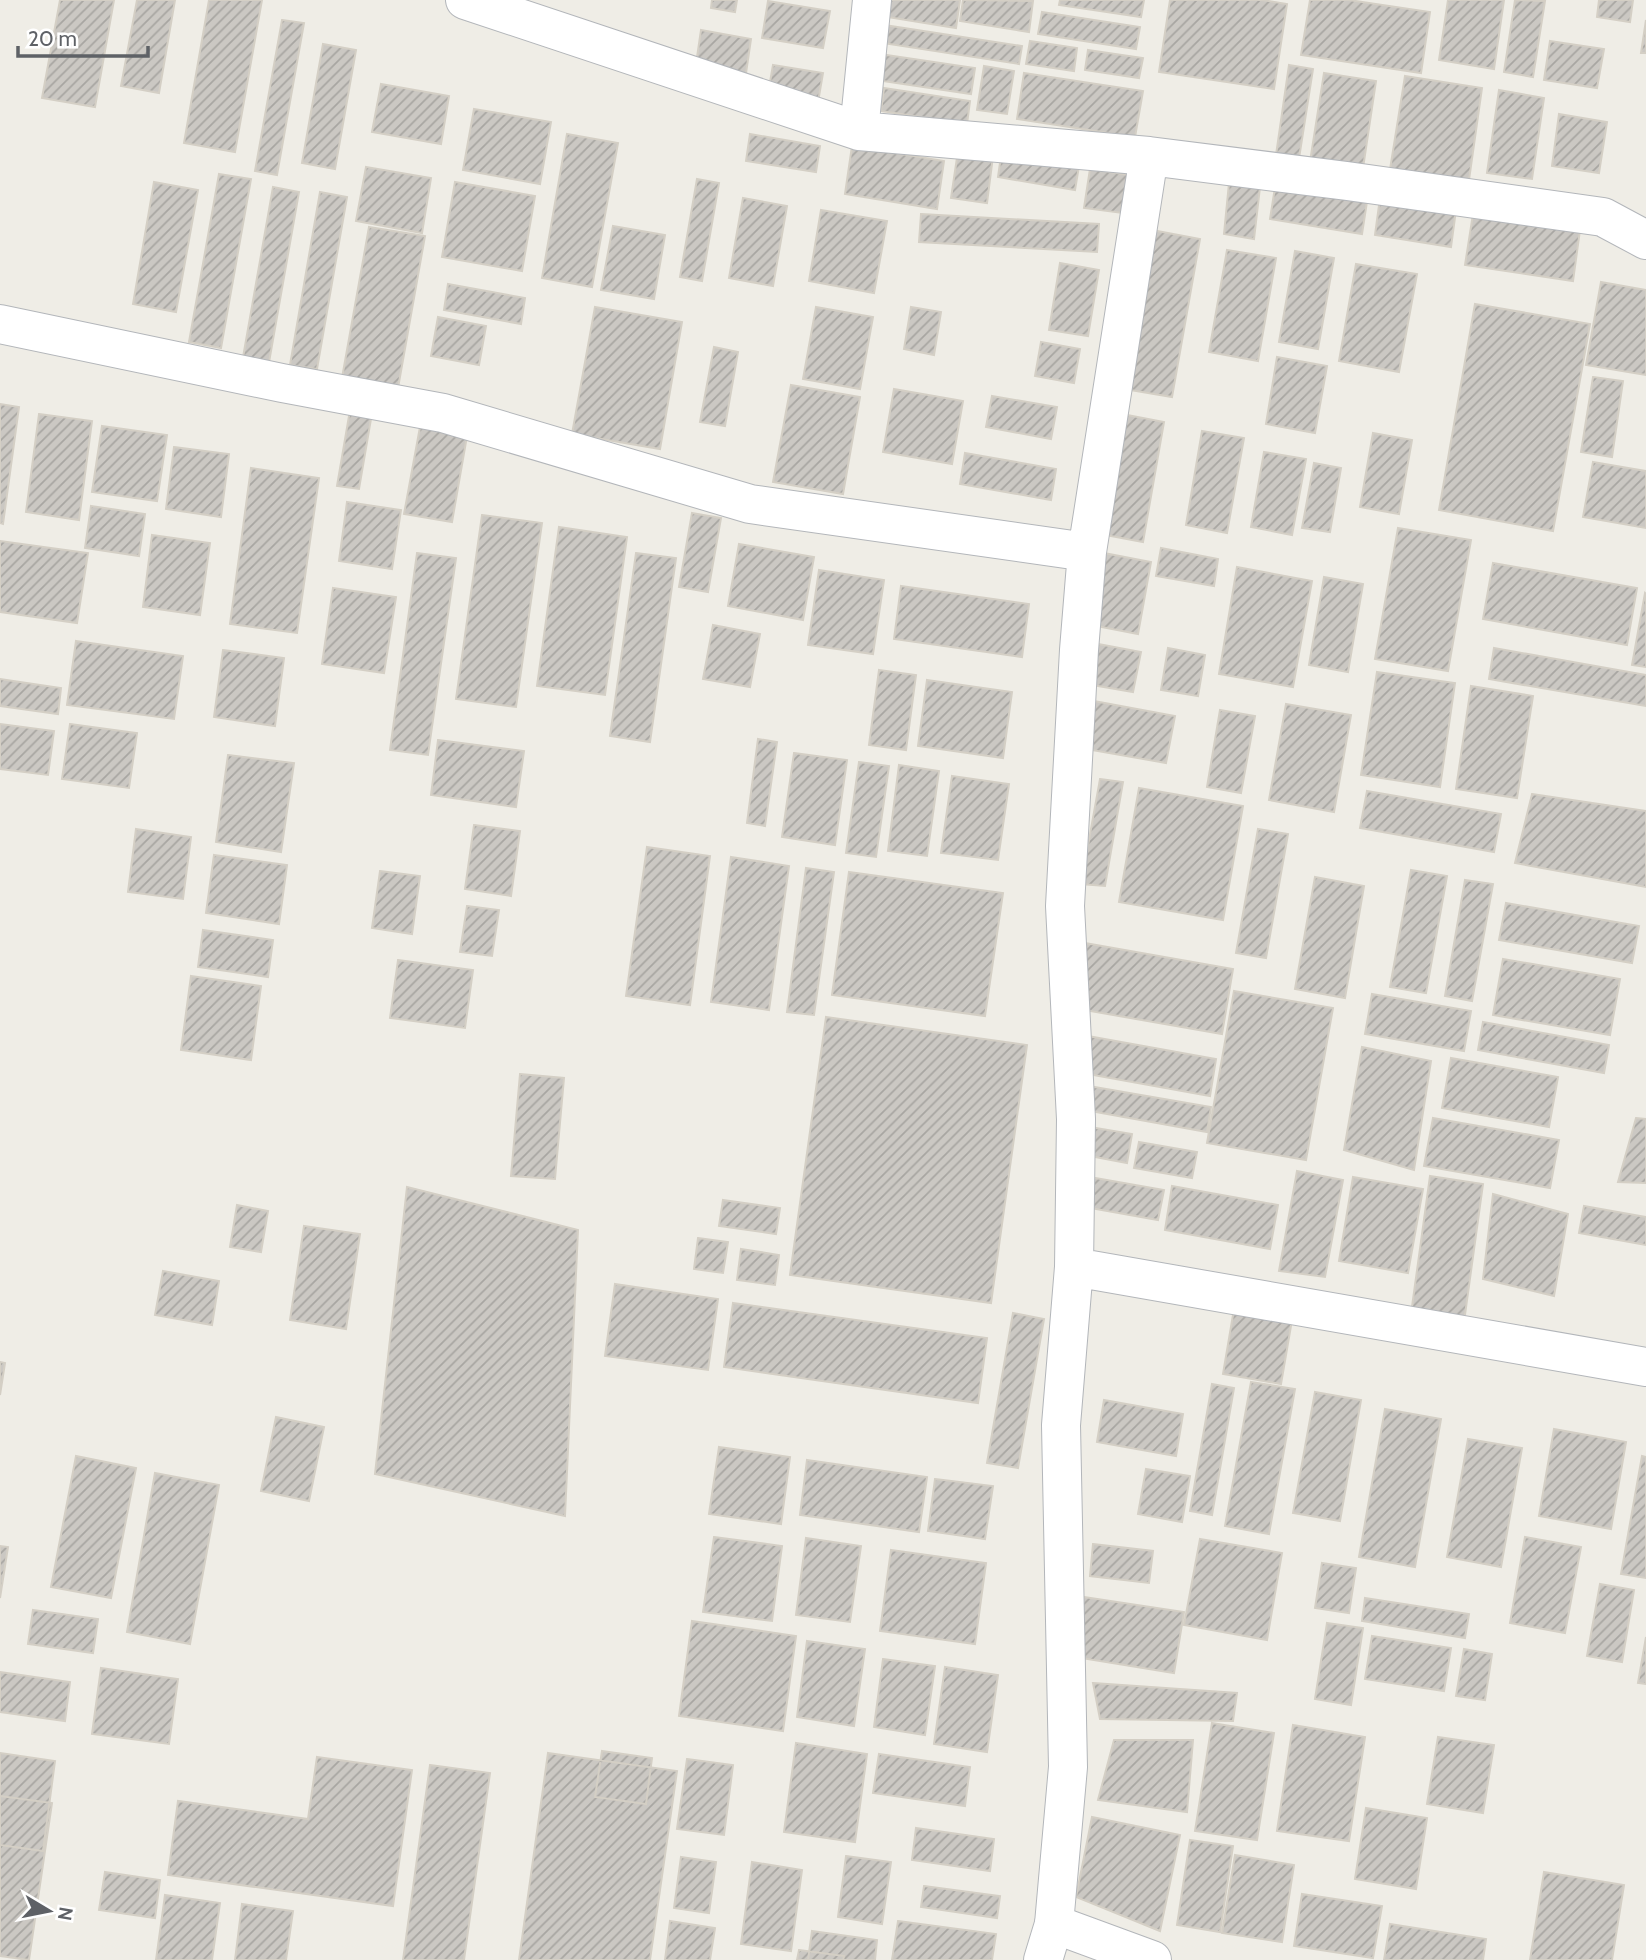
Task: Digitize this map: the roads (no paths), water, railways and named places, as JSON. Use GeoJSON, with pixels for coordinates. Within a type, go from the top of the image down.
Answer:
{"type":"FeatureCollection","features":[{"type":"Feature","properties":{"kind":"street"},"geometry":{"type":"LineString","coordinates":[[465,0],[859,131],[1149,156],[1361,183],[1603,217],[1646,240]]}},
{"type":"Feature","properties":{"kind":"street"},"geometry":{"type":"LineString","coordinates":[[859,131],[872,0]]}},
{"type":"Feature","properties":{"kind":"street"},"geometry":{"type":"LineString","coordinates":[[1043,1960],[1054,1924],[1069,1767],[1060,1425],[1074,1267],[1076,1119],[1065,905],[1079,650],[1087,552],[1149,156]]}},
{"type":"Feature","properties":{"kind":"street"},"geometry":{"type":"LineString","coordinates":[[0,324],[282,383],[443,413],[750,505],[1087,552]]}},
{"type":"Feature","properties":{"kind":"street"},"geometry":{"type":"LineString","coordinates":[[1074,1267],[1646,1367]]}},
{"type":"Feature","properties":{"kind":"street"},"geometry":{"type":"LineString","coordinates":[[1054,1924],[1152,1960]]}}]}
